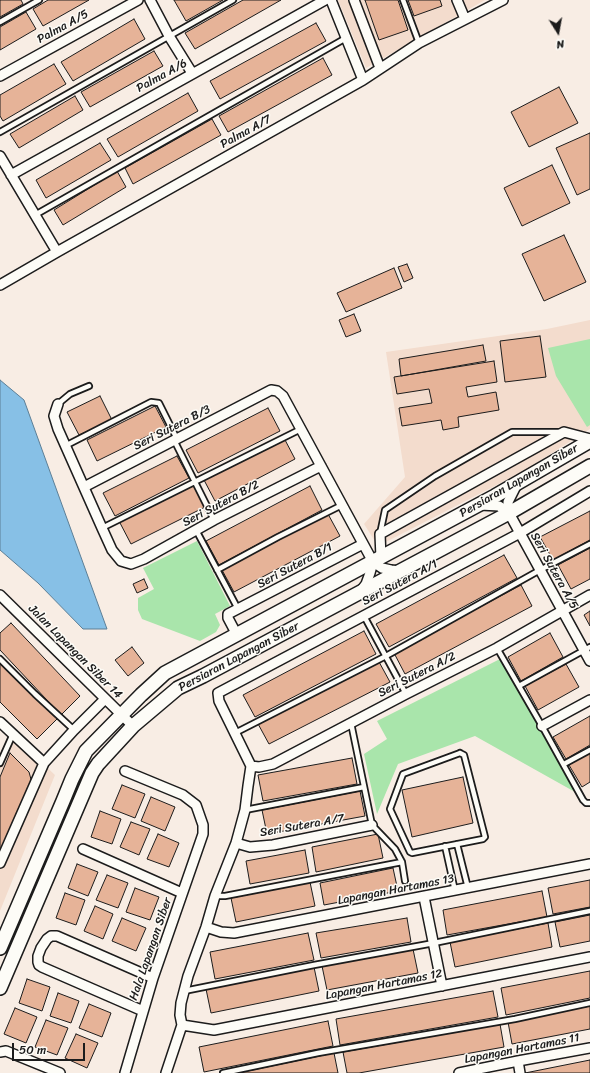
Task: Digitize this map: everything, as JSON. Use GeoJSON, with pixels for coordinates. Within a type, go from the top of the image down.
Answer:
{"type":"FeatureCollection","features":[{"type":"Feature","properties":{"kind":"main road","name":"Persiaran Lapangan Siber"},"geometry":{"type":"LineString","coordinates":[[0,948],[72,779],[86,750],[121,714],[165,673],[478,505],[590,440]]}},
{"type":"Feature","properties":{"kind":"main road","name":"Persiaran Lapangan Siber"},"geometry":{"type":"LineString","coordinates":[[0,988],[92,774],[98,764],[133,726],[178,688],[509,513],[590,466]]}},
{"type":"Feature","properties":{"kind":"street","name":"Palma A/5"},"geometry":{"type":"LineString","coordinates":[[0,76],[138,0]]}},
{"type":"Feature","properties":{"kind":"street"},"geometry":{"type":"LineString","coordinates":[[150,0],[192,73]]}},
{"type":"Feature","properties":{"kind":"street","name":"Palma A/6"},"geometry":{"type":"LineString","coordinates":[[11,175],[325,0]]}},
{"type":"Feature","properties":{"kind":"street"},"geometry":{"type":"LineString","coordinates":[[331,0],[363,80]]}},
{"type":"Feature","properties":{"kind":"street"},"geometry":{"type":"LineString","coordinates":[[354,0],[380,68]]}},
{"type":"Feature","properties":{"kind":"street"},"geometry":{"type":"LineString","coordinates":[[457,0],[465,19]]}},
{"type":"Feature","properties":{"kind":"street","name":"Palma A/7"},"geometry":{"type":"LineString","coordinates":[[0,285],[363,80],[419,43],[503,0]]}},
{"type":"Feature","properties":{"kind":"street"},"geometry":{"type":"LineString","coordinates":[[0,156],[57,252]]}},
{"type":"Feature","properties":{"kind":"street","name":"Seri Sutera B/3"},"geometry":{"type":"LineString","coordinates":[[84,487],[271,390],[277,391],[283,396],[301,429]]}},
{"type":"Feature","properties":{"kind":"street"},"geometry":{"type":"LineString","coordinates":[[58,404],[54,416],[58,429],[102,528]]}},
{"type":"Feature","properties":{"kind":"street"},"geometry":{"type":"LineString","coordinates":[[301,429],[363,544],[382,568],[401,571]]}},
{"type":"Feature","properties":{"kind":"street"},"geometry":{"type":"LineString","coordinates":[[358,593],[366,584],[377,560],[380,534],[564,432],[590,440]]}},
{"type":"Feature","properties":{"kind":"street","name":"Seri Sutera B/2"},"geometry":{"type":"LineString","coordinates":[[102,528],[112,550],[121,561],[131,564],[144,559],[214,520],[321,466]]}},
{"type":"Feature","properties":{"kind":"street"},"geometry":{"type":"LineString","coordinates":[[509,513],[508,502],[518,483]]}},
{"type":"Feature","properties":{"kind":"street","name":"Seri Sutera A/1"},"geometry":{"type":"LineString","coordinates":[[235,733],[220,701],[218,693],[520,533],[590,491]]}},
{"type":"Feature","properties":{"kind":"street"},"geometry":{"type":"LineString","coordinates":[[478,505],[499,506],[509,513]]}},
{"type":"Feature","properties":{"kind":"street","name":"Seri Sutera A/5"},"geometry":{"type":"LineString","coordinates":[[509,513],[562,610],[587,649],[590,661]]}},
{"type":"Feature","properties":{"kind":"street","name":"Seri Sutera B/1"},"geometry":{"type":"LineString","coordinates":[[238,609],[363,544]]}},
{"type":"Feature","properties":{"kind":"street","name":"Jalan Lapangan Siber 14"},"geometry":{"type":"LineString","coordinates":[[0,595],[133,726]]}},
{"type":"Feature","properties":{"kind":"street","name":"Seri Sutera A/2"},"geometry":{"type":"LineString","coordinates":[[251,766],[259,767],[273,764],[497,648],[590,595]]}},
{"type":"Feature","properties":{"kind":"street"},"geometry":{"type":"LineString","coordinates":[[237,635],[228,618],[228,614],[238,609]]}},
{"type":"Feature","properties":{"kind":"street"},"geometry":{"type":"LineString","coordinates":[[0,863],[44,763],[105,699]]}},
{"type":"Feature","properties":{"kind":"street"},"geometry":{"type":"LineString","coordinates":[[542,726],[590,700]]}},
{"type":"Feature","properties":{"kind":"street"},"geometry":{"type":"LineString","coordinates":[[0,722],[44,763]]}},
{"type":"Feature","properties":{"kind":"street"},"geometry":{"type":"LineString","coordinates":[[166,1073],[182,1025],[180,1015],[183,991],[206,927],[215,896],[236,843],[245,810],[251,766],[235,733]]}},
{"type":"Feature","properties":{"kind":"street","name":"Hala Lapangan Siber"},"geometry":{"type":"LineString","coordinates":[[125,771],[183,795],[196,805],[203,825],[203,834],[153,978],[125,1073]]}},
{"type":"Feature","properties":{"kind":"street","name":"Seri Sutera A/7"},"geometry":{"type":"LineString","coordinates":[[236,843],[250,847],[273,845],[372,825]]}},
{"type":"Feature","properties":{"kind":"street"},"geometry":{"type":"LineString","coordinates":[[83,849],[182,894]]}},
{"type":"Feature","properties":{"kind":"street","name":"Lapangan Hartamas 13"},"geometry":{"type":"LineString","coordinates":[[206,927],[221,932],[234,933],[590,864]]}},
{"type":"Feature","properties":{"kind":"street"},"geometry":{"type":"LineString","coordinates":[[424,896],[442,986]]}},
{"type":"Feature","properties":{"kind":"street"},"geometry":{"type":"LineString","coordinates":[[143,1011],[42,968],[38,962],[38,956],[47,939],[52,936],[58,936],[153,978]]}},
{"type":"Feature","properties":{"kind":"street","name":"Lapangan Hartamas 12"},"geometry":{"type":"LineString","coordinates":[[182,1025],[214,1030],[590,957]]}},
{"type":"Feature","properties":{"kind":"street","name":"Lapangan Hartamas 11"},"geometry":{"type":"LineString","coordinates":[[459,1073],[590,1048]]}},
{"type":"Feature","properties":{"kind":"street"},"geometry":{"type":"LineString","coordinates":[[0,1052],[6,1051],[60,1073]]}},
{"type":"Feature","properties":{"kind":"street"},"geometry":{"type":"LineString","coordinates":[[518,1061],[520,1073]]}},
{"type":"Feature","properties":{"kind":"lane"},"geometry":{"type":"LineString","coordinates":[[0,22],[38,0]]}},
{"type":"Feature","properties":{"kind":"lane"},"geometry":{"type":"LineString","coordinates":[[0,132],[233,0]]}},
{"type":"Feature","properties":{"kind":"lane"},"geometry":{"type":"LineString","coordinates":[[403,0],[419,43]]}},
{"type":"Feature","properties":{"kind":"lane"},"geometry":{"type":"LineString","coordinates":[[35,215],[346,38]]}},
{"type":"Feature","properties":{"kind":"lane"},"geometry":{"type":"LineString","coordinates":[[58,404],[70,394],[89,386]]}},
{"type":"Feature","properties":{"kind":"lane"},"geometry":{"type":"LineString","coordinates":[[66,446],[151,402],[159,403],[214,520]]}},
{"type":"Feature","properties":{"kind":"lane"},"geometry":{"type":"LineString","coordinates":[[102,528],[301,429]]}},
{"type":"Feature","properties":{"kind":"lane"},"geometry":{"type":"LineString","coordinates":[[380,534],[385,510],[435,476],[512,432],[564,432]]}},
{"type":"Feature","properties":{"kind":"lane"},"geometry":{"type":"LineString","coordinates":[[217,570],[342,505]]}},
{"type":"Feature","properties":{"kind":"lane"},"geometry":{"type":"LineString","coordinates":[[196,530],[238,609]]}},
{"type":"Feature","properties":{"kind":"lane"},"geometry":{"type":"LineString","coordinates":[[235,733],[386,656],[540,570],[590,544]]}},
{"type":"Feature","properties":{"kind":"lane"},"geometry":{"type":"LineString","coordinates":[[364,616],[406,694]]}},
{"type":"Feature","properties":{"kind":"lane"},"geometry":{"type":"LineString","coordinates":[[497,648],[583,800],[586,803],[590,803]]}},
{"type":"Feature","properties":{"kind":"lane"},"geometry":{"type":"LineString","coordinates":[[519,686],[587,649]]}},
{"type":"Feature","properties":{"kind":"lane"},"geometry":{"type":"LineString","coordinates":[[0,659],[74,730]]}},
{"type":"Feature","properties":{"kind":"lane"},"geometry":{"type":"LineString","coordinates":[[351,723],[372,825],[395,849],[402,862],[405,881]]}},
{"type":"Feature","properties":{"kind":"lane"},"geometry":{"type":"LineString","coordinates":[[0,763],[13,734]]}},
{"type":"Feature","properties":{"kind":"lane"},"geometry":{"type":"LineString","coordinates":[[564,764],[590,750]]}},
{"type":"Feature","properties":{"kind":"lane"},"geometry":{"type":"LineString","coordinates":[[460,753],[464,755],[485,837],[483,839],[445,846],[412,853],[410,852],[390,809],[403,774],[460,753]]}},
{"type":"Feature","properties":{"kind":"lane"},"geometry":{"type":"LineString","coordinates":[[245,810],[364,787]]}},
{"type":"Feature","properties":{"kind":"lane"},"geometry":{"type":"LineString","coordinates":[[457,844],[468,888]]}},
{"type":"Feature","properties":{"kind":"lane"},"geometry":{"type":"LineString","coordinates":[[445,846],[455,891]]}},
{"type":"Feature","properties":{"kind":"lane"},"geometry":{"type":"LineString","coordinates":[[215,896],[225,896],[402,862]]}},
{"type":"Feature","properties":{"kind":"lane"},"geometry":{"type":"LineString","coordinates":[[183,991],[434,943],[590,911]]}},
{"type":"Feature","properties":{"kind":"lane"},"geometry":{"type":"LineString","coordinates":[[223,1073],[318,1053],[515,1019],[590,1003]]}},
{"type":"Feature","properties":{"kind":"shaded area"},"geometry":{"type":"Polygon","coordinates":[[[338,0],[485,0],[366,68],[338,0]]]}},
{"type":"Feature","properties":{"kind":"shaded area"},"geometry":{"type":"Polygon","coordinates":[[[590,320],[590,429],[522,472],[378,546],[364,524],[405,477],[386,352],[547,329],[590,320]]]}},
{"type":"Feature","properties":{"kind":"shaded area"},"geometry":{"type":"Polygon","coordinates":[[[12,734],[55,775],[0,911],[0,762],[12,734]]]}},
{"type":"Feature","properties":{"kind":"green space"},"geometry":{"type":"Polygon","coordinates":[[[590,339],[590,425],[587,427],[556,376],[548,348],[590,339]]]}},
{"type":"Feature","properties":{"kind":"green space"},"geometry":{"type":"Polygon","coordinates":[[[197,541],[230,606],[215,614],[220,625],[216,632],[200,641],[142,619],[138,610],[138,598],[154,589],[143,568],[197,541]]]}},
{"type":"Feature","properties":{"kind":"green space"},"geometry":{"type":"Polygon","coordinates":[[[502,658],[519,686],[575,792],[475,736],[398,764],[377,814],[364,754],[387,739],[377,721],[502,658]]]}},
{"type":"Feature","properties":{"kind":"water"},"geometry":{"type":"Polygon","coordinates":[[[0,380],[24,400],[107,629],[83,629],[38,583],[0,550],[0,380]]]}},
{"type":"Feature","properties":{"kind":"building"},"geometry":{"type":"Polygon","coordinates":[[[0,0],[21,0],[23,4],[0,17],[0,0]]]}},
{"type":"Feature","properties":{"kind":"building"},"geometry":{"type":"Polygon","coordinates":[[[48,0],[89,0],[43,26],[33,9],[48,0]]]}},
{"type":"Feature","properties":{"kind":"building"},"geometry":{"type":"Polygon","coordinates":[[[174,0],[223,0],[186,21],[174,0]]]}},
{"type":"Feature","properties":{"kind":"building"},"geometry":{"type":"Polygon","coordinates":[[[243,0],[281,0],[195,49],[185,33],[243,0]]]}},
{"type":"Feature","properties":{"kind":"building"},"geometry":{"type":"Polygon","coordinates":[[[365,0],[398,0],[408,30],[379,40],[365,0]]]}},
{"type":"Feature","properties":{"kind":"building"},"geometry":{"type":"Polygon","coordinates":[[[408,0],[440,0],[442,6],[414,16],[408,0]]]}},
{"type":"Feature","properties":{"kind":"building"},"geometry":{"type":"Polygon","coordinates":[[[26,12],[36,29],[0,50],[0,27],[26,12]]]}},
{"type":"Feature","properties":{"kind":"building"},"geometry":{"type":"Polygon","coordinates":[[[134,19],[145,39],[73,81],[61,62],[134,19]]]}},
{"type":"Feature","properties":{"kind":"building"},"geometry":{"type":"Polygon","coordinates":[[[316,23],[326,41],[220,99],[210,81],[316,23]]]}},
{"type":"Feature","properties":{"kind":"building"},"geometry":{"type":"Polygon","coordinates":[[[154,51],[163,66],[90,107],[81,92],[154,51]]]}},
{"type":"Feature","properties":{"kind":"building"},"geometry":{"type":"Polygon","coordinates":[[[323,58],[332,75],[228,132],[219,116],[323,58]]]}},
{"type":"Feature","properties":{"kind":"building"},"geometry":{"type":"Polygon","coordinates":[[[54,64],[66,84],[3,121],[0,116],[0,95],[54,64]]]}},
{"type":"Feature","properties":{"kind":"building"},"geometry":{"type":"Polygon","coordinates":[[[559,87],[578,123],[529,147],[511,112],[559,87]]]}},
{"type":"Feature","properties":{"kind":"building"},"geometry":{"type":"Polygon","coordinates":[[[188,93],[198,111],[118,157],[107,139],[188,93]]]}},
{"type":"Feature","properties":{"kind":"building"},"geometry":{"type":"Polygon","coordinates":[[[75,96],[83,110],[19,148],[10,134],[75,96]]]}},
{"type":"Feature","properties":{"kind":"building"},"geometry":{"type":"Polygon","coordinates":[[[212,119],[221,135],[133,184],[125,168],[212,119]]]}},
{"type":"Feature","properties":{"kind":"building"},"geometry":{"type":"Polygon","coordinates":[[[590,133],[590,189],[577,195],[556,148],[590,133]]]}},
{"type":"Feature","properties":{"kind":"building"},"geometry":{"type":"Polygon","coordinates":[[[100,143],[111,160],[46,198],[36,180],[100,143]]]}},
{"type":"Feature","properties":{"kind":"building"},"geometry":{"type":"Polygon","coordinates":[[[552,165],[570,203],[522,226],[504,188],[552,165]]]}},
{"type":"Feature","properties":{"kind":"building"},"geometry":{"type":"Polygon","coordinates":[[[117,171],[126,187],[63,225],[54,210],[117,171]]]}},
{"type":"Feature","properties":{"kind":"building"},"geometry":{"type":"Polygon","coordinates":[[[564,235],[586,282],[544,301],[522,254],[564,235]]]}},
{"type":"Feature","properties":{"kind":"building"},"geometry":{"type":"Polygon","coordinates":[[[407,264],[413,278],[404,282],[398,267],[407,264]]]}},
{"type":"Feature","properties":{"kind":"building"},"geometry":{"type":"Polygon","coordinates":[[[394,268],[402,288],[346,312],[337,293],[394,268]]]}},
{"type":"Feature","properties":{"kind":"building"},"geometry":{"type":"Polygon","coordinates":[[[354,314],[361,331],[346,337],[339,320],[354,314]]]}},
{"type":"Feature","properties":{"kind":"building"},"geometry":{"type":"Polygon","coordinates":[[[540,336],[546,377],[505,382],[500,341],[540,336]]]}},
{"type":"Feature","properties":{"kind":"building"},"geometry":{"type":"Polygon","coordinates":[[[483,345],[486,361],[401,376],[399,359],[483,345]]]}},
{"type":"Feature","properties":{"kind":"building"},"geometry":{"type":"Polygon","coordinates":[[[494,361],[497,382],[466,387],[468,397],[496,392],[499,410],[458,417],[459,427],[443,430],[441,420],[402,426],[399,408],[432,403],[429,389],[397,394],[394,377],[494,361]]]}},
{"type":"Feature","properties":{"kind":"building"},"geometry":{"type":"Polygon","coordinates":[[[100,396],[112,420],[79,435],[67,412],[100,396]]]}},
{"type":"Feature","properties":{"kind":"building"},"geometry":{"type":"Polygon","coordinates":[[[155,406],[166,427],[97,461],[87,440],[155,406]]]}},
{"type":"Feature","properties":{"kind":"building"},"geometry":{"type":"Polygon","coordinates":[[[268,408],[280,431],[198,473],[186,450],[268,408]]]}},
{"type":"Feature","properties":{"kind":"building"},"geometry":{"type":"Polygon","coordinates":[[[284,438],[295,459],[215,501],[204,480],[284,438]]]}},
{"type":"Feature","properties":{"kind":"building"},"geometry":{"type":"Polygon","coordinates":[[[177,456],[189,478],[115,516],[103,493],[177,456]]]}},
{"type":"Feature","properties":{"kind":"building"},"geometry":{"type":"Polygon","coordinates":[[[193,484],[205,507],[131,544],[119,521],[193,484]]]}},
{"type":"Feature","properties":{"kind":"building"},"geometry":{"type":"Polygon","coordinates":[[[310,486],[322,510],[219,565],[206,541],[310,486]]]}},
{"type":"Feature","properties":{"kind":"building"},"geometry":{"type":"Polygon","coordinates":[[[590,511],[590,540],[553,560],[540,537],[590,511]]]}},
{"type":"Feature","properties":{"kind":"building"},"geometry":{"type":"Polygon","coordinates":[[[328,514],[340,536],[234,592],[222,570],[328,514]]]}},
{"type":"Feature","properties":{"kind":"building"},"geometry":{"type":"Polygon","coordinates":[[[590,548],[590,579],[571,589],[558,565],[590,548]]]}},
{"type":"Feature","properties":{"kind":"building"},"geometry":{"type":"Polygon","coordinates":[[[504,555],[517,578],[389,647],[376,624],[504,555]]]}},
{"type":"Feature","properties":{"kind":"building"},"geometry":{"type":"Polygon","coordinates":[[[144,579],[148,588],[137,593],[133,584],[144,579]]]}},
{"type":"Feature","properties":{"kind":"building"},"geometry":{"type":"Polygon","coordinates":[[[521,585],[532,606],[405,674],[394,653],[521,585]]]}},
{"type":"Feature","properties":{"kind":"building"},"geometry":{"type":"Polygon","coordinates":[[[590,611],[590,626],[584,615],[590,611]]]}},
{"type":"Feature","properties":{"kind":"building"},"geometry":{"type":"Polygon","coordinates":[[[11,623],[80,696],[61,715],[0,650],[0,633],[11,623]]]}},
{"type":"Feature","properties":{"kind":"building"},"geometry":{"type":"Polygon","coordinates":[[[364,631],[376,654],[255,717],[243,695],[364,631]]]}},
{"type":"Feature","properties":{"kind":"building"},"geometry":{"type":"Polygon","coordinates":[[[550,633],[563,657],[521,681],[508,657],[550,633]]]}},
{"type":"Feature","properties":{"kind":"building"},"geometry":{"type":"Polygon","coordinates":[[[132,647],[144,663],[128,676],[115,660],[132,647]]]}},
{"type":"Feature","properties":{"kind":"building"},"geometry":{"type":"Polygon","coordinates":[[[378,660],[390,682],[269,744],[257,722],[378,660]]]}},
{"type":"Feature","properties":{"kind":"building"},"geometry":{"type":"Polygon","coordinates":[[[0,664],[57,719],[37,739],[0,702],[0,664]]]}},
{"type":"Feature","properties":{"kind":"building"},"geometry":{"type":"Polygon","coordinates":[[[566,664],[579,687],[538,710],[525,686],[566,664]]]}},
{"type":"Feature","properties":{"kind":"building"},"geometry":{"type":"Polygon","coordinates":[[[590,716],[590,745],[566,759],[553,737],[590,716]]]}},
{"type":"Feature","properties":{"kind":"building"},"geometry":{"type":"Polygon","coordinates":[[[590,752],[590,782],[582,787],[569,765],[590,752]]]}},
{"type":"Feature","properties":{"kind":"building"},"geometry":{"type":"Polygon","coordinates":[[[10,753],[29,772],[32,783],[0,852],[0,777],[10,753]]]}},
{"type":"Feature","properties":{"kind":"building"},"geometry":{"type":"Polygon","coordinates":[[[352,758],[357,784],[263,801],[258,775],[352,758]]]}},
{"type":"Feature","properties":{"kind":"building"},"geometry":{"type":"Polygon","coordinates":[[[463,777],[473,823],[412,837],[402,790],[463,777]]]}},
{"type":"Feature","properties":{"kind":"building"},"geometry":{"type":"Polygon","coordinates":[[[122,785],[145,794],[135,818],[112,809],[122,785]]]}},
{"type":"Feature","properties":{"kind":"building"},"geometry":{"type":"Polygon","coordinates":[[[360,791],[365,816],[267,834],[262,810],[360,791]]]}},
{"type":"Feature","properties":{"kind":"building"},"geometry":{"type":"Polygon","coordinates":[[[151,797],[175,807],[165,831],[141,821],[151,797]]]}},
{"type":"Feature","properties":{"kind":"building"},"geometry":{"type":"Polygon","coordinates":[[[100,811],[121,819],[112,844],[91,837],[100,811]]]}},
{"type":"Feature","properties":{"kind":"building"},"geometry":{"type":"Polygon","coordinates":[[[131,822],[150,829],[139,855],[120,847],[131,822]]]}},
{"type":"Feature","properties":{"kind":"building"},"geometry":{"type":"Polygon","coordinates":[[[158,834],[179,843],[169,867],[147,859],[158,834]]]}},
{"type":"Feature","properties":{"kind":"building"},"geometry":{"type":"Polygon","coordinates":[[[378,834],[383,858],[316,872],[312,847],[378,834]]]}},
{"type":"Feature","properties":{"kind":"building"},"geometry":{"type":"Polygon","coordinates":[[[305,850],[309,873],[250,884],[246,861],[305,850]]]}},
{"type":"Feature","properties":{"kind":"building"},"geometry":{"type":"Polygon","coordinates":[[[77,864],[98,872],[88,896],[68,888],[77,864]]]}},
{"type":"Feature","properties":{"kind":"building"},"geometry":{"type":"Polygon","coordinates":[[[393,868],[398,891],[324,905],[320,883],[393,868]]]}},
{"type":"Feature","properties":{"kind":"building"},"geometry":{"type":"Polygon","coordinates":[[[107,875],[128,883],[118,908],[96,900],[107,875]]]}},
{"type":"Feature","properties":{"kind":"building"},"geometry":{"type":"Polygon","coordinates":[[[590,880],[590,907],[553,914],[548,888],[590,880]]]}},
{"type":"Feature","properties":{"kind":"building"},"geometry":{"type":"Polygon","coordinates":[[[310,882],[315,906],[236,922],[231,898],[310,882]]]}},
{"type":"Feature","properties":{"kind":"building"},"geometry":{"type":"Polygon","coordinates":[[[135,888],[159,897],[150,920],[126,912],[135,888]]]}},
{"type":"Feature","properties":{"kind":"building"},"geometry":{"type":"Polygon","coordinates":[[[542,891],[547,917],[447,935],[443,910],[542,891]]]}},
{"type":"Feature","properties":{"kind":"building"},"geometry":{"type":"Polygon","coordinates":[[[65,893],[85,900],[76,925],[56,918],[65,893]]]}},
{"type":"Feature","properties":{"kind":"building"},"geometry":{"type":"Polygon","coordinates":[[[95,906],[113,914],[103,939],[84,931],[95,906]]]}},
{"type":"Feature","properties":{"kind":"building"},"geometry":{"type":"Polygon","coordinates":[[[590,915],[590,941],[560,947],[555,922],[590,915]]]}},
{"type":"Feature","properties":{"kind":"building"},"geometry":{"type":"Polygon","coordinates":[[[122,918],[146,928],[136,951],[112,941],[122,918]]]}},
{"type":"Feature","properties":{"kind":"building"},"geometry":{"type":"Polygon","coordinates":[[[407,918],[411,942],[321,958],[316,933],[407,918]]]}},
{"type":"Feature","properties":{"kind":"building"},"geometry":{"type":"Polygon","coordinates":[[[548,923],[552,947],[455,967],[450,942],[548,923]]]}},
{"type":"Feature","properties":{"kind":"building"},"geometry":{"type":"Polygon","coordinates":[[[308,933],[314,960],[215,979],[210,952],[308,933]]]}},
{"type":"Feature","properties":{"kind":"building"},"geometry":{"type":"Polygon","coordinates":[[[413,949],[418,973],[327,990],[322,966],[413,949]]]}},
{"type":"Feature","properties":{"kind":"building"},"geometry":{"type":"Polygon","coordinates":[[[314,967],[319,991],[211,1013],[206,989],[314,967]]]}},
{"type":"Feature","properties":{"kind":"building"},"geometry":{"type":"Polygon","coordinates":[[[590,971],[590,998],[506,1015],[501,988],[590,971]]]}},
{"type":"Feature","properties":{"kind":"building"},"geometry":{"type":"Polygon","coordinates":[[[27,979],[50,987],[42,1011],[19,1003],[27,979]]]}},
{"type":"Feature","properties":{"kind":"building"},"geometry":{"type":"Polygon","coordinates":[[[493,991],[498,1017],[340,1045],[336,1019],[493,991]]]}},
{"type":"Feature","properties":{"kind":"building"},"geometry":{"type":"Polygon","coordinates":[[[58,993],[79,1001],[71,1023],[50,1016],[58,993]]]}},
{"type":"Feature","properties":{"kind":"building"},"geometry":{"type":"Polygon","coordinates":[[[89,1004],[111,1013],[102,1037],[79,1028],[89,1004]]]}},
{"type":"Feature","properties":{"kind":"building"},"geometry":{"type":"Polygon","coordinates":[[[590,1006],[590,1029],[512,1044],[508,1022],[590,1006]]]}},
{"type":"Feature","properties":{"kind":"building"},"geometry":{"type":"Polygon","coordinates":[[[15,1008],[37,1017],[26,1043],[4,1034],[15,1008]]]}},
{"type":"Feature","properties":{"kind":"building"},"geometry":{"type":"Polygon","coordinates":[[[46,1020],[68,1028],[57,1055],[35,1047],[46,1020]]]}},
{"type":"Feature","properties":{"kind":"building"},"geometry":{"type":"Polygon","coordinates":[[[328,1021],[333,1046],[204,1072],[199,1047],[328,1021]]]}},
{"type":"Feature","properties":{"kind":"building"},"geometry":{"type":"Polygon","coordinates":[[[500,1024],[504,1047],[359,1073],[347,1073],[343,1052],[500,1024]]]}},
{"type":"Feature","properties":{"kind":"building"},"geometry":{"type":"Polygon","coordinates":[[[76,1034],[98,1043],[87,1068],[65,1058],[76,1034]]]}},
{"type":"Feature","properties":{"kind":"building"},"geometry":{"type":"Polygon","coordinates":[[[334,1053],[338,1073],[238,1073],[334,1053]]]}},
{"type":"Feature","properties":{"kind":"building"},"geometry":{"type":"Polygon","coordinates":[[[590,1060],[590,1073],[525,1073],[590,1060]]]}}]}
